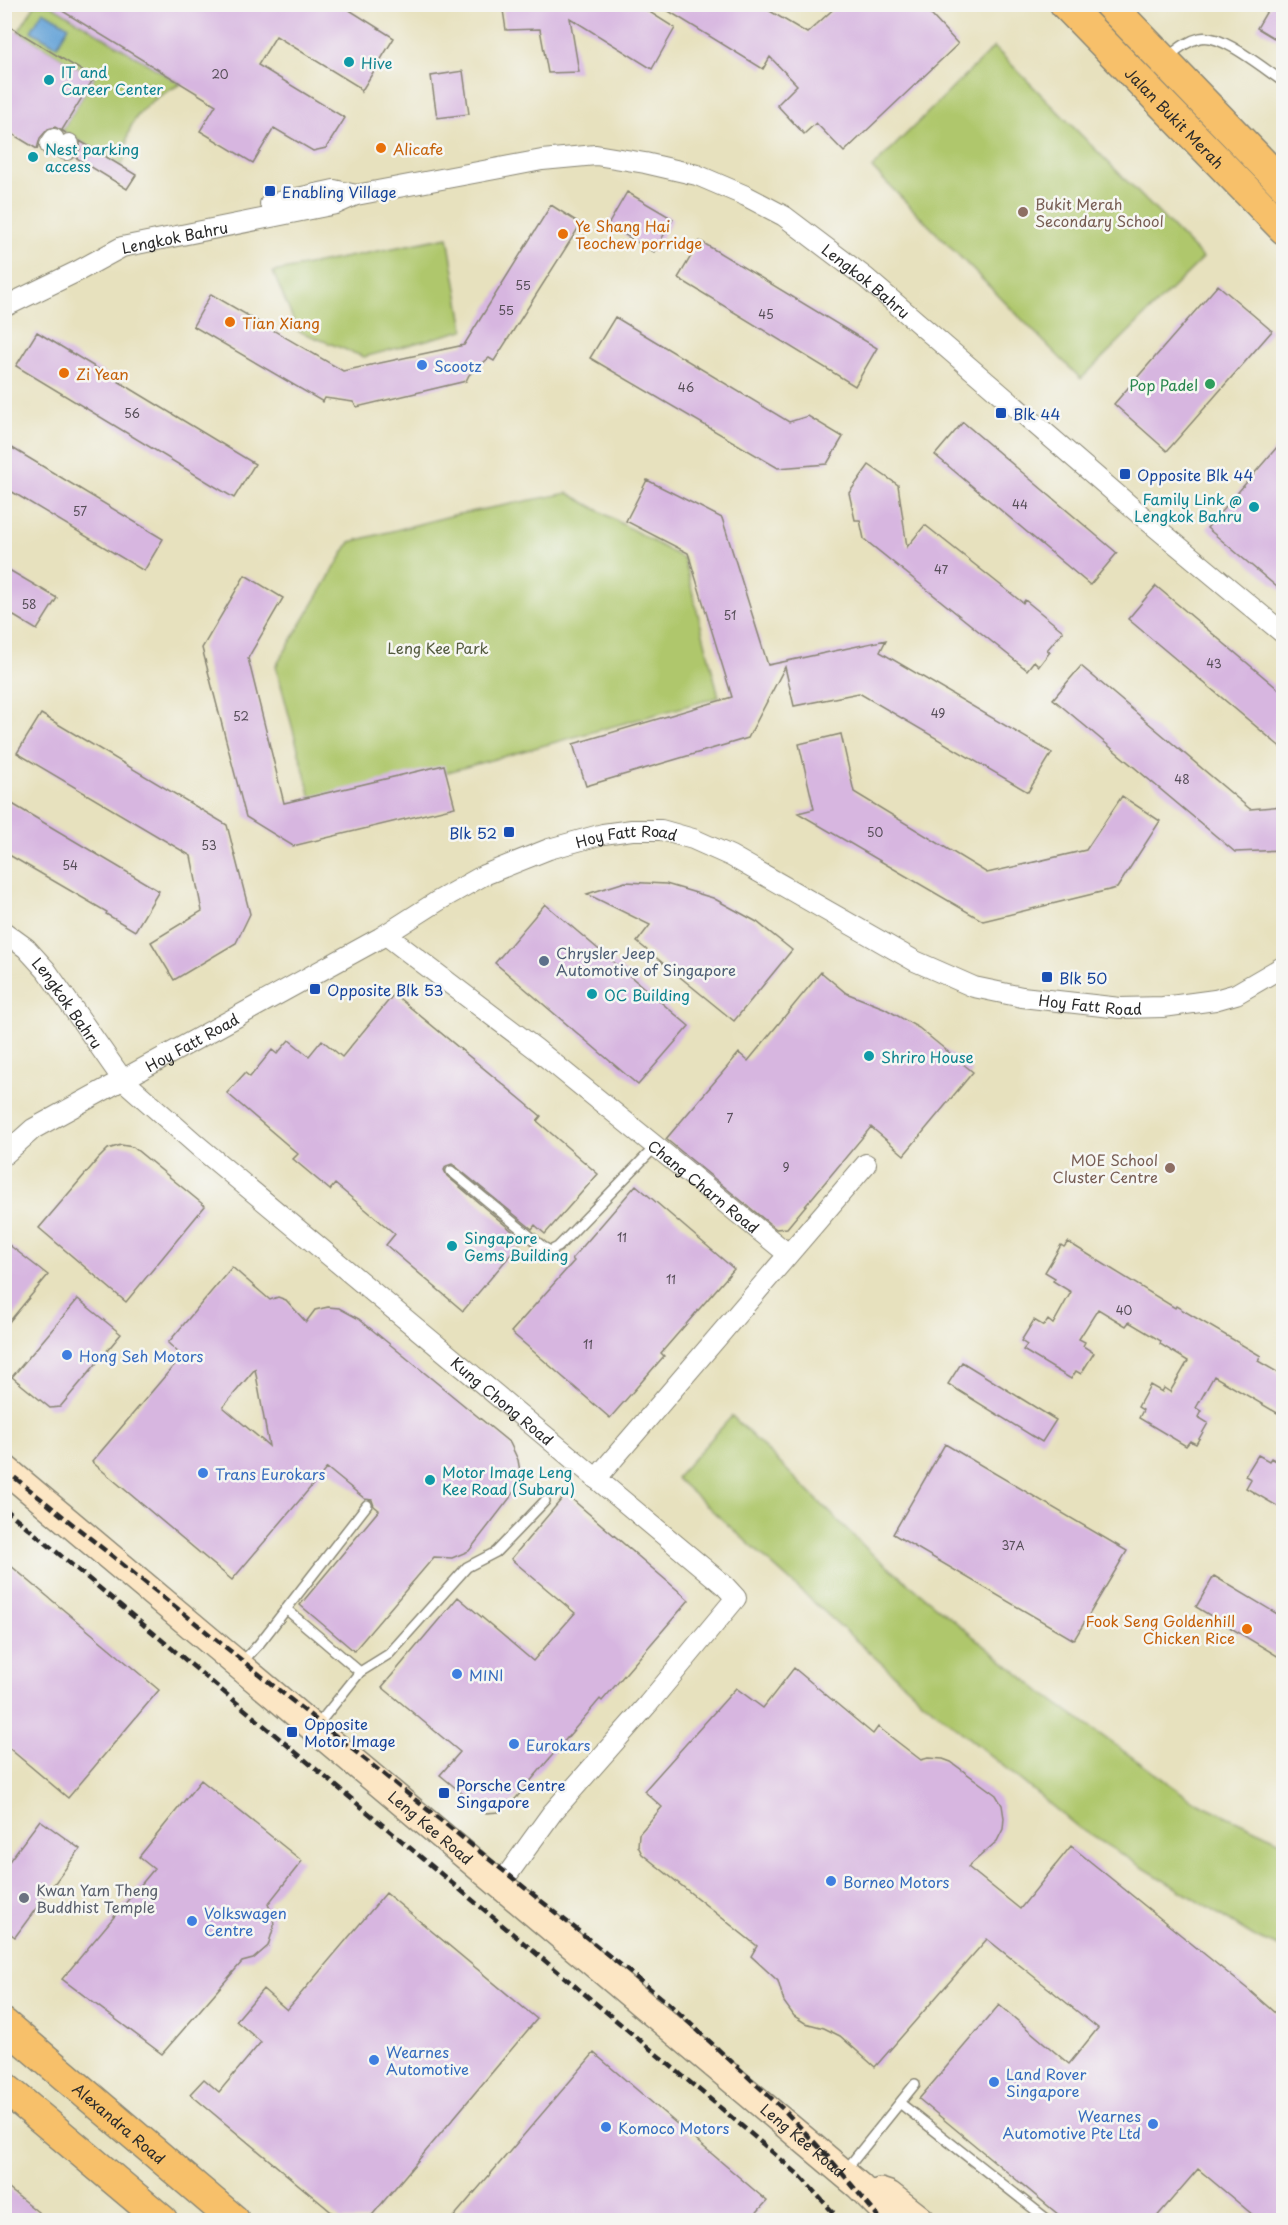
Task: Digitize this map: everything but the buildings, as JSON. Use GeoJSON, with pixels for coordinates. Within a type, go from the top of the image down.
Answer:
{"type":"FeatureCollection","features":[{"type":"Feature","properties":{"kind":"main road","name":"Jalan Bukit Merah"},"geometry":{"type":"LineString","coordinates":[[1065,4],[1284,229]]}},
{"type":"Feature","properties":{"kind":"main road"},"geometry":{"type":"LineString","coordinates":[[1109,4],[1284,185]]}},
{"type":"Feature","properties":{"kind":"main road","name":"Alexandra Road"},"geometry":{"type":"LineString","coordinates":[[4,2024],[234,2220]]}},
{"type":"Feature","properties":{"kind":"main road"},"geometry":{"type":"LineString","coordinates":[[4,2087],[162,2220]]}},
{"type":"Feature","properties":{"kind":"street","name":"Lengkok Bahru"},"geometry":{"type":"LineString","coordinates":[[4,307],[122,247],[336,204],[356,195],[542,160],[596,155],[697,175],[746,196],[784,216],[866,278],[1144,518],[1284,634]]}},
{"type":"Feature","properties":{"kind":"street","name":"Lengkok Bahru"},"geometry":{"type":"LineString","coordinates":[[4,293],[120,237],[334,190],[356,195]]}},
{"type":"Feature","properties":{"kind":"street","name":"Hoy Fatt Road"},"geometry":{"type":"LineString","coordinates":[[4,1155],[33,1129],[386,935],[438,901],[484,875],[549,849],[603,834],[632,830],[661,830],[693,838],[731,856],[884,945],[949,978],[974,987],[1022,998],[1120,1008],[1163,1007],[1215,1000],[1236,994],[1284,966]]}},
{"type":"Feature","properties":{"kind":"street","name":"Lengkok Bahru"},"geometry":{"type":"LineString","coordinates":[[4,932],[26,948],[46,970],[123,1080]]}},
{"type":"Feature","properties":{"kind":"street","name":"Chang Charn Road"},"geometry":{"type":"LineString","coordinates":[[386,935],[536,1049],[788,1254]]}},
{"type":"Feature","properties":{"kind":"street","name":"Kung Chong Road"},"geometry":{"type":"LineString","coordinates":[[123,1080],[198,1146],[725,1586],[736,1598],[664,1686],[548,1819],[500,1885]]}},
{"type":"Feature","properties":{"kind":"street"},"geometry":{"type":"LineString","coordinates":[[596,1479],[866,1164]]}},
{"type":"Feature","properties":{"kind":"street","name":"Leng Kee Road"},"geometry":{"type":"LineString","coordinates":[[4,1468],[851,2179],[893,2220]]}},
{"type":"Feature","properties":{"kind":"street","name":"Leng Kee Road"},"geometry":{"type":"LineString","coordinates":[[851,2179],[890,2195],[921,2220]]}},
{"type":"Feature","properties":{"kind":"lane"},"geometry":{"type":"LineString","coordinates":[[1163,60],[1187,42],[1203,37],[1213,38],[1225,43],[1284,82]]}},
{"type":"Feature","properties":{"kind":"lane"},"geometry":{"type":"LineString","coordinates":[[451,1172],[550,1251],[558,1247],[655,1147]]}},
{"type":"Feature","properties":{"kind":"lane"},"geometry":{"type":"LineString","coordinates":[[315,1729],[360,1672],[389,1654],[466,1567],[496,1552],[545,1501]]}},
{"type":"Feature","properties":{"kind":"lane"},"geometry":{"type":"LineString","coordinates":[[239,1665],[259,1644],[367,1505]]}},
{"type":"Feature","properties":{"kind":"lane"},"geometry":{"type":"LineString","coordinates":[[286,1609],[360,1672]]}},
{"type":"Feature","properties":{"kind":"lane"},"geometry":{"type":"LineString","coordinates":[[851,2179],[915,2084]]}},
{"type":"Feature","properties":{"kind":"lane"},"geometry":{"type":"LineString","coordinates":[[901,2104],[1048,2220]]}},
{"type":"Feature","properties":{"kind":"green space"},"geometry":{"type":"Polygon","coordinates":[[[35,5],[51,5],[181,84],[149,104],[136,118],[128,135],[126,155],[121,166],[62,130],[94,78],[18,32],[35,5]]]}},
{"type":"Feature","properties":{"kind":"green space"},"geometry":{"type":"Polygon","coordinates":[[[994,47],[1203,258],[1081,379],[872,168],[994,47]]]}},
{"type":"Feature","properties":{"kind":"green space"},"geometry":{"type":"Polygon","coordinates":[[[448,237],[464,330],[364,357],[298,331],[273,272],[448,237]]]}},
{"type":"Feature","properties":{"kind":"green space","name":"Leng Kee Park"},"geometry":{"type":"Polygon","coordinates":[[[568,493],[684,559],[719,697],[314,809],[276,666],[350,542],[454,515],[568,493]]]}},
{"type":"Feature","properties":{"kind":"green space"},"geometry":{"type":"Polygon","coordinates":[[[732,1416],[870,1552],[1041,1692],[1192,1800],[1283,1842],[1283,1949],[1257,1938],[1079,1828],[921,1699],[676,1478],[732,1416]]]}},
{"type":"Feature","properties":{"kind":"water"},"geometry":{"type":"Polygon","coordinates":[[[43,11],[69,26],[57,46],[31,31],[43,11]]]}},
{"type":"Feature","properties":{"kind":"railway"},"geometry":{"type":"LineString","coordinates":[[4,1469],[668,2003],[784,2110],[831,2160],[881,2220]]}},
{"type":"Feature","properties":{"kind":"railway"},"geometry":{"type":"LineString","coordinates":[[4,1508],[722,2109],[799,2175],[840,2220]]}},
{"type":"Feature","properties":{"kind":"place","name":"Hive"},"geometry":{"type":"Point","coordinates":[349,62]}},
{"type":"Feature","properties":{"kind":"place","name":"IT and Career Center"},"geometry":{"type":"Point","coordinates":[49,80]}},
{"type":"Feature","properties":{"kind":"place","name":"Alicafe"},"geometry":{"type":"Point","coordinates":[381,148]}},
{"type":"Feature","properties":{"kind":"place","name":"Nest parking access"},"geometry":{"type":"Point","coordinates":[33,157]}},
{"type":"Feature","properties":{"kind":"place","name":"Enabling Village"},"geometry":{"type":"Point","coordinates":[270,191]}},
{"type":"Feature","properties":{"kind":"place","name":"Bukit Merah Secondary School"},"geometry":{"type":"Point","coordinates":[1023,212]}},
{"type":"Feature","properties":{"kind":"place","name":"Ye Shang Hai Teochew porridge"},"geometry":{"type":"Point","coordinates":[563,234]}},
{"type":"Feature","properties":{"kind":"place","name":"Tian Xiang"},"geometry":{"type":"Point","coordinates":[230,322]}},
{"type":"Feature","properties":{"kind":"place","name":"Scootz"},"geometry":{"type":"Point","coordinates":[422,365]}},
{"type":"Feature","properties":{"kind":"place","name":"Zi Yean"},"geometry":{"type":"Point","coordinates":[64,373]}},
{"type":"Feature","properties":{"kind":"place","name":"Pop Padel"},"geometry":{"type":"Point","coordinates":[1210,384]}},
{"type":"Feature","properties":{"kind":"place","name":"Blk 44"},"geometry":{"type":"Point","coordinates":[1001,413]}},
{"type":"Feature","properties":{"kind":"place","name":"Opposite Blk 44"},"geometry":{"type":"Point","coordinates":[1125,474]}},
{"type":"Feature","properties":{"kind":"place","name":"Family Link @ Lengkok Bahru"},"geometry":{"type":"Point","coordinates":[1254,507]}},
{"type":"Feature","properties":{"kind":"place","name":"Blk 52"},"geometry":{"type":"Point","coordinates":[509,832]}},
{"type":"Feature","properties":{"kind":"place","name":"Chrysler Jeep Automotive of Singapore"},"geometry":{"type":"Point","coordinates":[544,961]}},
{"type":"Feature","properties":{"kind":"place","name":"Blk 50"},"geometry":{"type":"Point","coordinates":[1047,977]}},
{"type":"Feature","properties":{"kind":"place","name":"Opposite Blk 53"},"geometry":{"type":"Point","coordinates":[315,989]}},
{"type":"Feature","properties":{"kind":"place","name":"OC Building"},"geometry":{"type":"Point","coordinates":[592,994]}},
{"type":"Feature","properties":{"kind":"place","name":"Shriro House"},"geometry":{"type":"Point","coordinates":[869,1056]}},
{"type":"Feature","properties":{"kind":"place","name":"MOE School Cluster Centre"},"geometry":{"type":"Point","coordinates":[1170,1168]}},
{"type":"Feature","properties":{"kind":"place","name":"Singapore Gems Building"},"geometry":{"type":"Point","coordinates":[452,1246]}},
{"type":"Feature","properties":{"kind":"place","name":"Hong Seh Motors"},"geometry":{"type":"Point","coordinates":[67,1355]}},
{"type":"Feature","properties":{"kind":"place","name":"Trans Eurokars"},"geometry":{"type":"Point","coordinates":[203,1473]}},
{"type":"Feature","properties":{"kind":"place","name":"Motor Image Leng Kee Road (Subaru)"},"geometry":{"type":"Point","coordinates":[430,1480]}},
{"type":"Feature","properties":{"kind":"place","name":"Fook Seng Goldenhill Chicken Rice"},"geometry":{"type":"Point","coordinates":[1247,1629]}},
{"type":"Feature","properties":{"kind":"place","name":"MINI"},"geometry":{"type":"Point","coordinates":[457,1674]}},
{"type":"Feature","properties":{"kind":"place","name":"Opposite Motor Image"},"geometry":{"type":"Point","coordinates":[292,1732]}},
{"type":"Feature","properties":{"kind":"place","name":"Eurokars"},"geometry":{"type":"Point","coordinates":[514,1744]}},
{"type":"Feature","properties":{"kind":"place","name":"Porsche Centre Singapore"},"geometry":{"type":"Point","coordinates":[444,1793]}},
{"type":"Feature","properties":{"kind":"place","name":"Borneo Motors"},"geometry":{"type":"Point","coordinates":[831,1881]}},
{"type":"Feature","properties":{"kind":"place","name":"Kwan Yam Theng Buddhist Temple"},"geometry":{"type":"Point","coordinates":[24,1898]}},
{"type":"Feature","properties":{"kind":"place","name":"Volkswagen Centre"},"geometry":{"type":"Point","coordinates":[192,1921]}},
{"type":"Feature","properties":{"kind":"place","name":"Wearnes Automotive"},"geometry":{"type":"Point","coordinates":[374,2060]}},
{"type":"Feature","properties":{"kind":"place","name":"Land Rover Singapore"},"geometry":{"type":"Point","coordinates":[994,2082]}},
{"type":"Feature","properties":{"kind":"place","name":"Wearnes Automotive Pte Ltd"},"geometry":{"type":"Point","coordinates":[1153,2124]}},
{"type":"Feature","properties":{"kind":"place","name":"Komoco Motors"},"geometry":{"type":"Point","coordinates":[606,2127]}}]}
